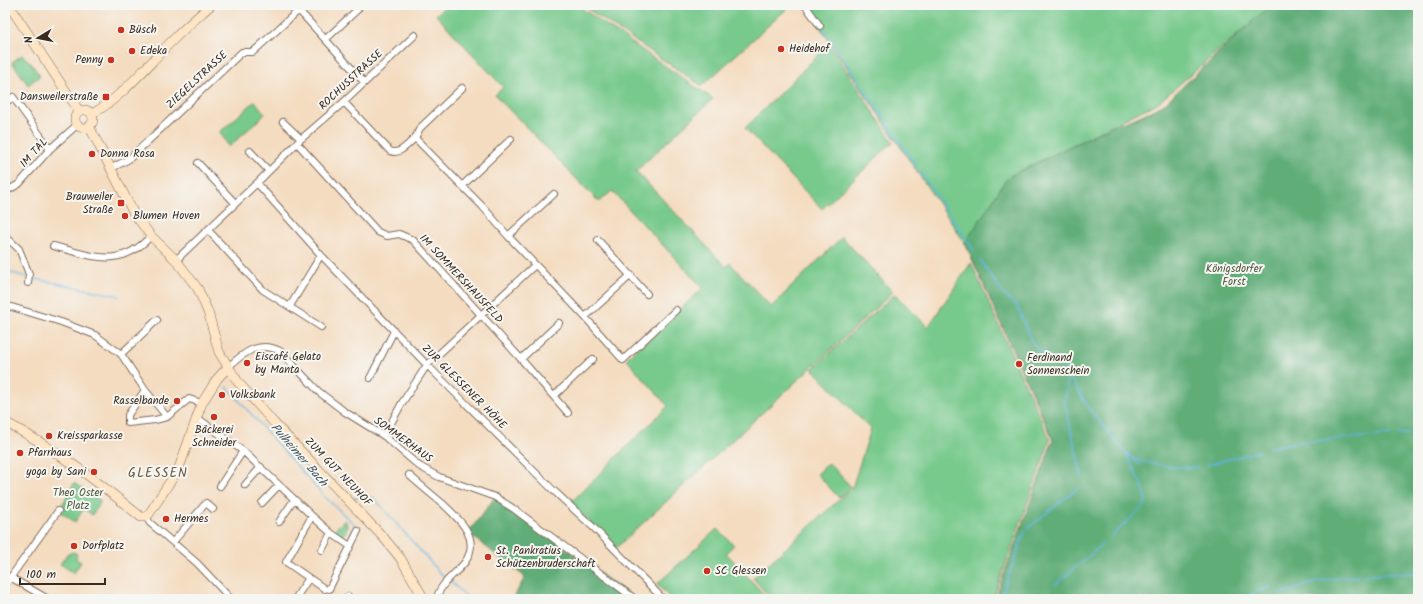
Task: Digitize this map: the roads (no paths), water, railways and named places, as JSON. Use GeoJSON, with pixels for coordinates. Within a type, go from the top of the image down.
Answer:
{"type":"FeatureCollection","features":[{"type":"Feature","properties":{"kind":"main road"},"geometry":{"type":"LineString","coordinates":[[9,5],[72,98],[79,111]]}},
{"type":"Feature","properties":{"kind":"main road"},"geometry":{"type":"LineString","coordinates":[[92,114],[115,98],[178,35],[212,5]]}},
{"type":"Feature","properties":{"kind":"main road"},"geometry":{"type":"LineString","coordinates":[[84,110],[92,114],[93,119],[89,126],[84,128],[77,125],[75,122],[75,116],[79,111],[84,110]]}},
{"type":"Feature","properties":{"kind":"main road","name":"ZUM GUT NEUHOF"},"geometry":{"type":"LineString","coordinates":[[89,126],[133,212],[151,236],[176,260],[198,289],[208,312],[219,352],[238,382],[254,401],[384,538],[401,559],[424,599]]}},
{"type":"Feature","properties":{"kind":"main road"},"geometry":{"type":"LineString","coordinates":[[5,422],[72,463],[141,517],[146,517],[179,468],[202,403],[217,379],[228,367]]}},
{"type":"Feature","properties":{"kind":"street"},"geometry":{"type":"LineString","coordinates":[[326,40],[358,9],[360,5]]}},
{"type":"Feature","properties":{"kind":"street"},"geometry":{"type":"LineString","coordinates":[[805,5],[820,26]]}},
{"type":"Feature","properties":{"kind":"street"},"geometry":{"type":"LineString","coordinates":[[297,8],[364,82]]}},
{"type":"Feature","properties":{"kind":"street","name":"ZIEGELSTRASSE"},"geometry":{"type":"LineString","coordinates":[[110,169],[129,159],[242,52],[253,52],[297,8]]}},
{"type":"Feature","properties":{"kind":"street","name":"ROCHUSSTRASSE"},"geometry":{"type":"LineString","coordinates":[[176,260],[299,141],[344,102],[415,36]]}},
{"type":"Feature","properties":{"kind":"street"},"geometry":{"type":"LineString","coordinates":[[344,102],[390,151],[394,153],[400,151],[414,138],[420,128],[462,88]]}},
{"type":"Feature","properties":{"kind":"street"},"geometry":{"type":"LineString","coordinates":[[5,103],[13,97],[50,149]]}},
{"type":"Feature","properties":{"kind":"street"},"geometry":{"type":"LineString","coordinates":[[284,122],[299,141]]}},
{"type":"Feature","properties":{"kind":"street","name":"IM TAL"},"geometry":{"type":"LineString","coordinates":[[5,192],[19,184],[50,149],[77,125]]}},
{"type":"Feature","properties":{"kind":"street"},"geometry":{"type":"LineString","coordinates":[[414,138],[482,207],[624,360],[676,310]]}},
{"type":"Feature","properties":{"kind":"street"},"geometry":{"type":"LineString","coordinates":[[462,186],[511,139]]}},
{"type":"Feature","properties":{"kind":"street","name":"IM SOMMERSHAUSFELD"},"geometry":{"type":"LineString","coordinates":[[299,141],[378,232],[387,236],[399,234],[413,240],[568,413]]}},
{"type":"Feature","properties":{"kind":"street"},"geometry":{"type":"LineString","coordinates":[[250,151],[269,171]]}},
{"type":"Feature","properties":{"kind":"street"},"geometry":{"type":"LineString","coordinates":[[198,163],[235,203]]}},
{"type":"Feature","properties":{"kind":"street","name":"ZUR GLESSENER HÖHE"},"geometry":{"type":"LineString","coordinates":[[257,183],[321,255],[427,365],[616,550],[661,598]]}},
{"type":"Feature","properties":{"kind":"street"},"geometry":{"type":"LineString","coordinates":[[508,236],[554,194]]}},
{"type":"Feature","properties":{"kind":"street"},"geometry":{"type":"LineString","coordinates":[[208,230],[263,290],[321,327]]}},
{"type":"Feature","properties":{"kind":"street"},"geometry":{"type":"LineString","coordinates":[[5,236],[19,249],[29,274],[28,282]]}},
{"type":"Feature","properties":{"kind":"street"},"geometry":{"type":"LineString","coordinates":[[53,246],[94,256],[116,258],[130,254],[151,236]]}},
{"type":"Feature","properties":{"kind":"street"},"geometry":{"type":"LineString","coordinates":[[598,240],[648,294]]}},
{"type":"Feature","properties":{"kind":"street"},"geometry":{"type":"LineString","coordinates":[[290,306],[321,255]]}},
{"type":"Feature","properties":{"kind":"street"},"geometry":{"type":"LineString","coordinates":[[384,436],[402,403],[427,365],[482,316],[535,265]]}},
{"type":"Feature","properties":{"kind":"street"},"geometry":{"type":"LineString","coordinates":[[585,317],[631,275]]}},
{"type":"Feature","properties":{"kind":"street"},"geometry":{"type":"LineString","coordinates":[[5,305],[60,322],[95,335],[121,354],[144,390],[167,417]]}},
{"type":"Feature","properties":{"kind":"street"},"geometry":{"type":"LineString","coordinates":[[121,354],[157,320]]}},
{"type":"Feature","properties":{"kind":"street"},"geometry":{"type":"LineString","coordinates":[[521,359],[560,323]]}},
{"type":"Feature","properties":{"kind":"street"},"geometry":{"type":"LineString","coordinates":[[370,378],[394,331]]}},
{"type":"Feature","properties":{"kind":"street","name":"SOMMERHAUS"},"geometry":{"type":"LineString","coordinates":[[228,367],[238,358],[253,349],[264,346],[272,347],[280,351],[319,392],[345,412],[384,436],[419,466],[439,477],[496,497],[635,599]]}},
{"type":"Feature","properties":{"kind":"street"},"geometry":{"type":"LineString","coordinates":[[554,396],[593,359]]}},
{"type":"Feature","properties":{"kind":"street"},"geometry":{"type":"LineString","coordinates":[[144,390],[128,415],[128,423],[167,417],[189,399],[202,403]]}},
{"type":"Feature","properties":{"kind":"street"},"geometry":{"type":"LineString","coordinates":[[196,417],[243,451],[331,533],[350,546]]}},
{"type":"Feature","properties":{"kind":"street"},"geometry":{"type":"LineString","coordinates":[[220,486],[243,451]]}},
{"type":"Feature","properties":{"kind":"street"},"geometry":{"type":"LineString","coordinates":[[245,485],[261,467]]}},
{"type":"Feature","properties":{"kind":"street"},"geometry":{"type":"LineString","coordinates":[[409,475],[460,520],[470,537],[470,550],[468,555],[460,568],[440,589],[437,599]]}},
{"type":"Feature","properties":{"kind":"street"},"geometry":{"type":"LineString","coordinates":[[262,504],[279,484]]}},
{"type":"Feature","properties":{"kind":"street"},"geometry":{"type":"LineString","coordinates":[[279,522],[294,500]]}},
{"type":"Feature","properties":{"kind":"street"},"geometry":{"type":"LineString","coordinates":[[173,542],[206,503],[213,509]]}},
{"type":"Feature","properties":{"kind":"street"},"geometry":{"type":"LineString","coordinates":[[5,585],[58,511]]}},
{"type":"Feature","properties":{"kind":"street"},"geometry":{"type":"LineString","coordinates":[[312,516],[286,562],[327,589],[340,569],[358,531]]}},
{"type":"Feature","properties":{"kind":"street"},"geometry":{"type":"LineString","coordinates":[[146,517],[150,523],[197,562],[231,599]]}},
{"type":"Feature","properties":{"kind":"street"},"geometry":{"type":"LineString","coordinates":[[322,550],[331,533]]}},
{"type":"Feature","properties":{"kind":"street"},"geometry":{"type":"LineString","coordinates":[[10,577],[48,599]]}},
{"type":"Feature","properties":{"kind":"street"},"geometry":{"type":"LineString","coordinates":[[295,599],[309,578]]}},
{"type":"Feature","properties":{"kind":"waterway"},"geometry":{"type":"LineString","coordinates":[[822,27],[827,34]]}},
{"type":"Feature","properties":{"kind":"waterway"},"geometry":{"type":"LineString","coordinates":[[829,37],[859,82]]}},
{"type":"Feature","properties":{"kind":"waterway"},"geometry":{"type":"LineString","coordinates":[[861,85],[885,120]]}},
{"type":"Feature","properties":{"kind":"waterway"},"geometry":{"type":"LineString","coordinates":[[887,123],[917,167]]}},
{"type":"Feature","properties":{"kind":"waterway"},"geometry":{"type":"LineString","coordinates":[[920,171],[948,213]]}},
{"type":"Feature","properties":{"kind":"waterway"},"geometry":{"type":"LineString","coordinates":[[950,215],[974,251]]}},
{"type":"Feature","properties":{"kind":"waterway"},"geometry":{"type":"LineString","coordinates":[[980,260],[1004,295],[1017,306],[1032,342],[1038,349],[1053,360]]}},
{"type":"Feature","properties":{"kind":"waterway","name":"Pulheimer Bach"},"geometry":{"type":"LineString","coordinates":[[5,271],[27,277]]}},
{"type":"Feature","properties":{"kind":"waterway","name":"Pulheimer Bach"},"geometry":{"type":"LineString","coordinates":[[31,278],[119,296]]}},
{"type":"Feature","properties":{"kind":"waterway"},"geometry":{"type":"LineString","coordinates":[[1064,366],[1068,374],[1065,403],[1082,478]]}},
{"type":"Feature","properties":{"kind":"waterway"},"geometry":{"type":"LineString","coordinates":[[1068,374],[1089,409],[1126,453],[1144,490],[1146,499],[1145,505],[1111,537]]}},
{"type":"Feature","properties":{"kind":"waterway","name":"Pulheimer Bach"},"geometry":{"type":"LineString","coordinates":[[227,387],[324,496],[355,525],[351,534]]}},
{"type":"Feature","properties":{"kind":"waterway"},"geometry":{"type":"LineString","coordinates":[[1398,434],[1418,434]]}},
{"type":"Feature","properties":{"kind":"waterway"},"geometry":{"type":"LineString","coordinates":[[1268,448],[1299,442],[1390,435]]}},
{"type":"Feature","properties":{"kind":"waterway"},"geometry":{"type":"LineString","coordinates":[[1207,465],[1260,451]]}},
{"type":"Feature","properties":{"kind":"waterway"},"geometry":{"type":"LineString","coordinates":[[1127,453],[1140,465]]}},
{"type":"Feature","properties":{"kind":"waterway"},"geometry":{"type":"LineString","coordinates":[[1133,459],[1157,465],[1182,468],[1198,467]]}},
{"type":"Feature","properties":{"kind":"waterway"},"geometry":{"type":"LineString","coordinates":[[1028,528],[1078,488]]}},
{"type":"Feature","properties":{"kind":"waterway","name":"Pulheimer Bach"},"geometry":{"type":"LineString","coordinates":[[354,498],[373,497],[439,572],[447,579]]}},
{"type":"Feature","properties":{"kind":"waterway"},"geometry":{"type":"LineString","coordinates":[[1000,599],[1025,531]]}},
{"type":"Feature","properties":{"kind":"waterway"},"geometry":{"type":"LineString","coordinates":[[1055,585],[1103,544]]}},
{"type":"Feature","properties":{"kind":"waterway"},"geometry":{"type":"LineString","coordinates":[[1278,592],[1282,593],[1313,583],[1354,576],[1418,573]]}},
{"type":"Feature","properties":{"kind":"waterway","name":"Pulheimer Bach"},"geometry":{"type":"LineString","coordinates":[[450,581],[469,599]]}},
{"type":"Feature","properties":{"kind":"waterway"},"geometry":{"type":"LineString","coordinates":[[1244,599],[1269,587],[1271,588]]}},
{"type":"Feature","properties":{"kind":"place","name":"Büsch"},"geometry":{"type":"Point","coordinates":[121,30]}},
{"type":"Feature","properties":{"kind":"place","name":"Heidehof"},"geometry":{"type":"Point","coordinates":[781,49]}},
{"type":"Feature","properties":{"kind":"place","name":"Edeka"},"geometry":{"type":"Point","coordinates":[132,51]}},
{"type":"Feature","properties":{"kind":"place","name":"Penny"},"geometry":{"type":"Point","coordinates":[111,60]}},
{"type":"Feature","properties":{"kind":"place","name":"Dansweilerstraße"},"geometry":{"type":"Point","coordinates":[106,97]}},
{"type":"Feature","properties":{"kind":"place","name":"Donna Rosa"},"geometry":{"type":"Point","coordinates":[92,154]}},
{"type":"Feature","properties":{"kind":"place","name":"Brauweiler Straße"},"geometry":{"type":"Point","coordinates":[121,203]}},
{"type":"Feature","properties":{"kind":"place","name":"Blumen Hoven"},"geometry":{"type":"Point","coordinates":[125,216]}},
{"type":"Feature","properties":{"kind":"place","name":"Eiscafé Gelato by Manta"},"geometry":{"type":"Point","coordinates":[247,363]}},
{"type":"Feature","properties":{"kind":"place","name":"Ferdinand Sonnenschein"},"geometry":{"type":"Point","coordinates":[1019,364]}},
{"type":"Feature","properties":{"kind":"place","name":"Volksbank"},"geometry":{"type":"Point","coordinates":[222,395]}},
{"type":"Feature","properties":{"kind":"place","name":"Rasselbande"},"geometry":{"type":"Point","coordinates":[177,401]}},
{"type":"Feature","properties":{"kind":"place","name":"Bäckerei Schneider"},"geometry":{"type":"Point","coordinates":[214,417]}},
{"type":"Feature","properties":{"kind":"place","name":"Kreissparkasse"},"geometry":{"type":"Point","coordinates":[49,436]}},
{"type":"Feature","properties":{"kind":"place","name":"Pfarrhaus"},"geometry":{"type":"Point","coordinates":[20,453]}},
{"type":"Feature","properties":{"kind":"place","name":"yoga by Sani"},"geometry":{"type":"Point","coordinates":[94,472]}},
{"type":"Feature","properties":{"kind":"place","name":"Hermes"},"geometry":{"type":"Point","coordinates":[166,519]}},
{"type":"Feature","properties":{"kind":"place","name":"Dorfplatz"},"geometry":{"type":"Point","coordinates":[74,546]}},
{"type":"Feature","properties":{"kind":"place","name":"St. Pankratius Schützenbruderschaft"},"geometry":{"type":"Point","coordinates":[488,557]}},
{"type":"Feature","properties":{"kind":"place","name":"SC Glessen"},"geometry":{"type":"Point","coordinates":[707,571]}},
{"type":"Feature","properties":{"kind":"district","name":"GLESSEN"},"geometry":{"type":"Point","coordinates":[158,473]}},
{"type":"Feature","properties":{"kind":"park label","name":"Königsdorfer Forst"},"geometry":{"type":"Point","coordinates":[1234,275]}},
{"type":"Feature","properties":{"kind":"park label","name":"Theo Oster Platz"},"geometry":{"type":"Point","coordinates":[78,499]}}]}
